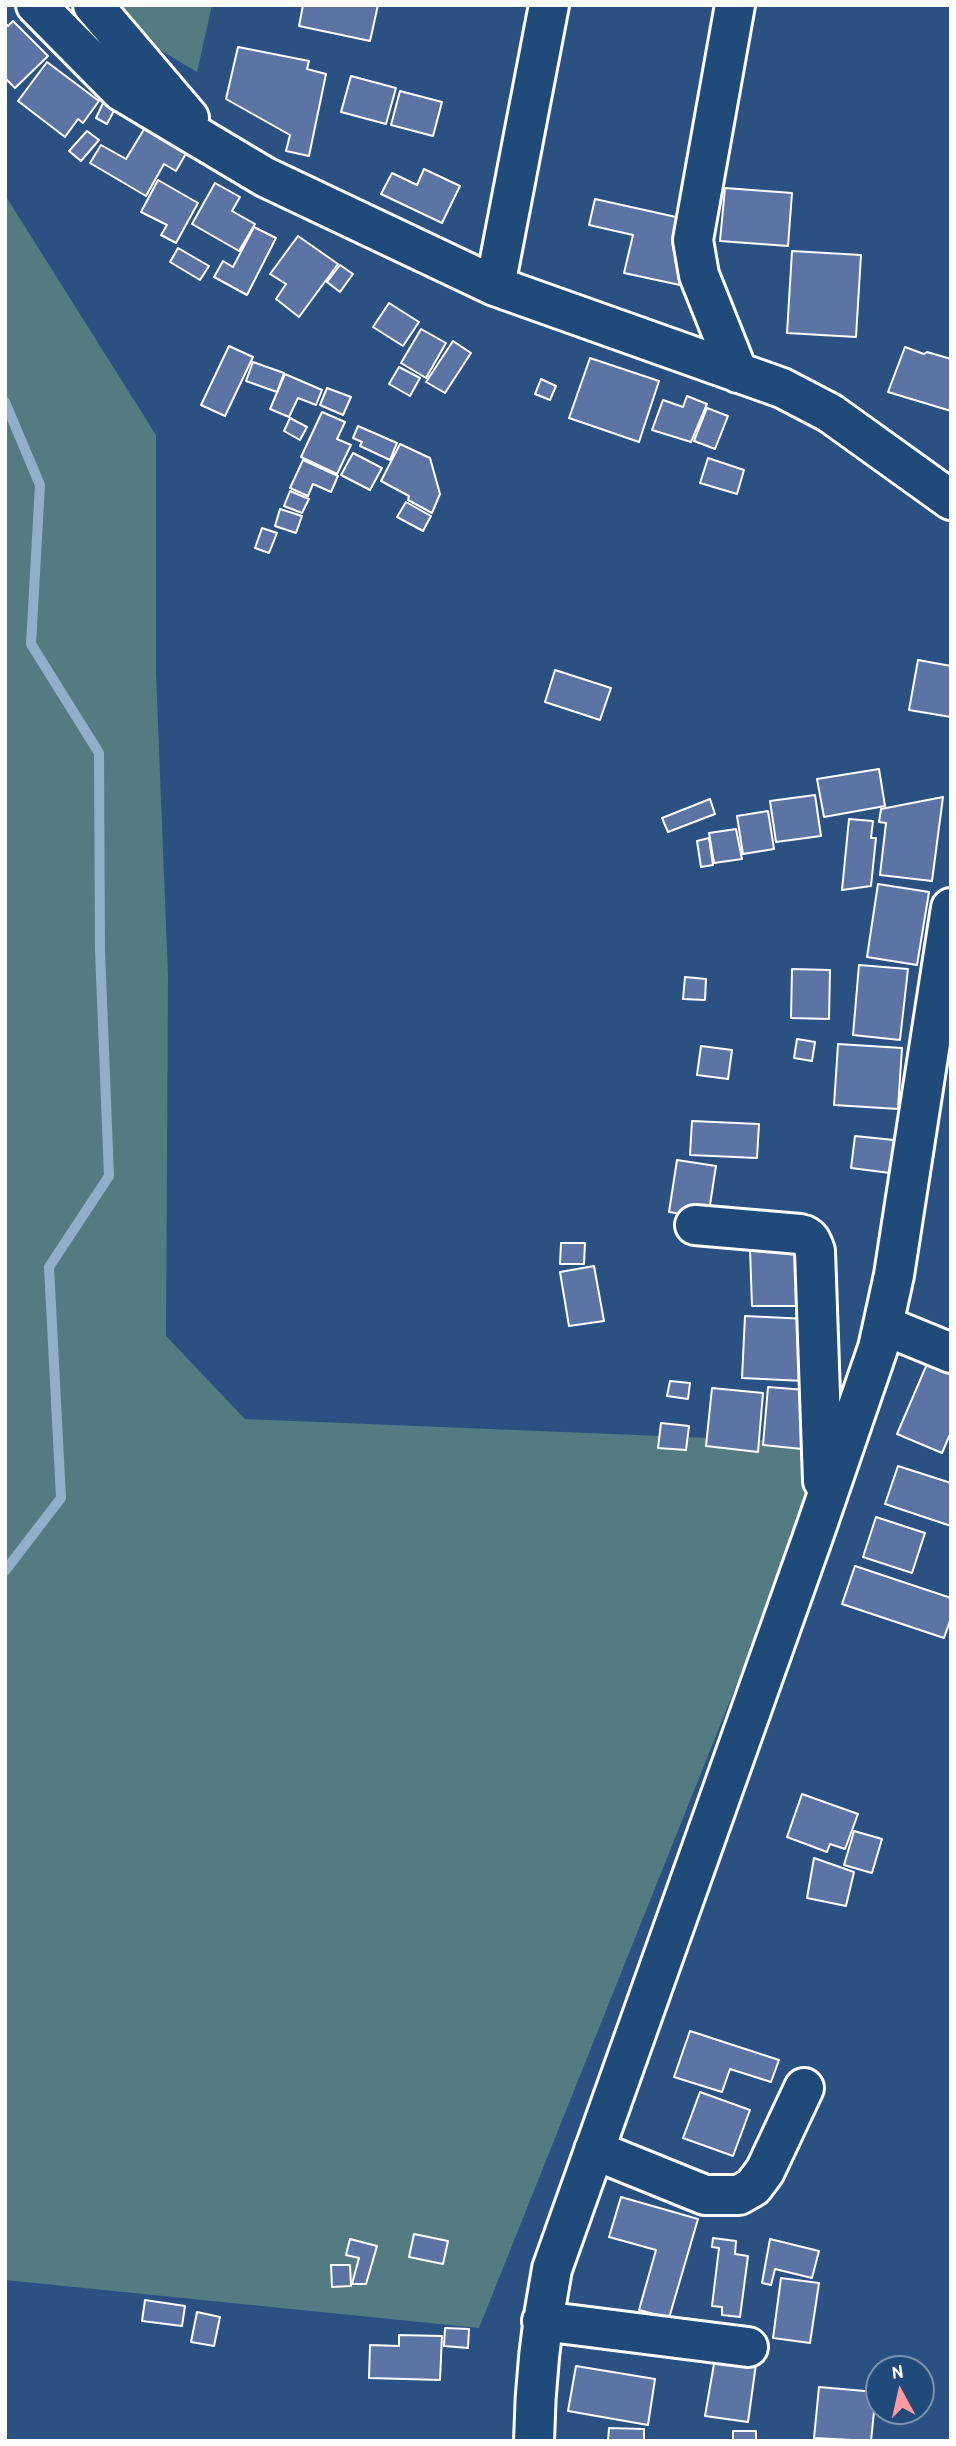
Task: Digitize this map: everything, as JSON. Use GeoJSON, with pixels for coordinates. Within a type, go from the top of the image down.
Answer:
{"type":"FeatureCollection","features":[{"type":"Feature","properties":{"kind":"street"},"geometry":{"type":"LineString","coordinates":[[36,5],[121,91],[265,177],[495,286],[782,388],[830,413],[949,487]]}},
{"type":"Feature","properties":{"kind":"street"},"geometry":{"type":"LineString","coordinates":[[93,5],[213,146]]}},
{"type":"Feature","properties":{"kind":"street"},"geometry":{"type":"LineString","coordinates":[[495,286],[549,5]]}},
{"type":"Feature","properties":{"kind":"street"},"geometry":{"type":"LineString","coordinates":[[735,5],[693,240],[699,275],[738,373]]}},
{"type":"Feature","properties":{"kind":"street"},"geometry":{"type":"LineString","coordinates":[[534,2441],[535,2385],[542,2321],[552,2269],[878,1348],[894,1275],[951,908]]}},
{"type":"Feature","properties":{"kind":"street"},"geometry":{"type":"LineString","coordinates":[[695,1225],[800,1234],[806,1235],[812,1243],[815,1251],[823,1504]]}},
{"type":"Feature","properties":{"kind":"street"},"geometry":{"type":"LineString","coordinates":[[883,1325],[951,1353]]}},
{"type":"Feature","properties":{"kind":"street"},"geometry":{"type":"LineString","coordinates":[[594,2150],[705,2195],[739,2195],[753,2188],[765,2171],[804,2088]]}},
{"type":"Feature","properties":{"kind":"street"},"geometry":{"type":"LineString","coordinates":[[542,2321],[748,2347]]}},
{"type":"Feature","properties":{"kind":"green space"},"geometry":{"type":"Polygon","coordinates":[[[85,5],[212,5],[197,72],[85,5]]]}},
{"type":"Feature","properties":{"kind":"green space"},"geometry":{"type":"Polygon","coordinates":[[[5,195],[156,435],[156,673],[168,976],[166,1336],[245,1419],[833,1443],[479,2328],[5,2280],[5,195]]]}},
{"type":"Feature","properties":{"kind":"building"},"geometry":{"type":"Polygon","coordinates":[[[303,5],[378,5],[370,41],[299,26],[303,5]]]}},
{"type":"Feature","properties":{"kind":"building"},"geometry":{"type":"Polygon","coordinates":[[[13,21],[48,56],[15,88],[5,78],[5,23],[8,26],[13,21]]]}},
{"type":"Feature","properties":{"kind":"building"},"geometry":{"type":"Polygon","coordinates":[[[238,47],[309,61],[307,69],[326,74],[309,156],[286,151],[290,135],[226,99],[238,47]]]}},
{"type":"Feature","properties":{"kind":"building"},"geometry":{"type":"Polygon","coordinates":[[[47,62],[99,101],[83,123],[78,119],[65,137],[18,101],[47,62]]]}},
{"type":"Feature","properties":{"kind":"building"},"geometry":{"type":"Polygon","coordinates":[[[351,76],[396,88],[386,124],[341,112],[351,76]]]}},
{"type":"Feature","properties":{"kind":"building"},"geometry":{"type":"Polygon","coordinates":[[[400,91],[442,102],[433,136],[391,125],[400,91]]]}},
{"type":"Feature","properties":{"kind":"building"},"geometry":{"type":"Polygon","coordinates":[[[104,101],[116,107],[107,124],[96,118],[104,101]]]}},
{"type":"Feature","properties":{"kind":"building"},"geometry":{"type":"Polygon","coordinates":[[[146,126],[188,150],[176,171],[164,164],[146,196],[90,163],[101,145],[126,159],[146,126]]]}},
{"type":"Feature","properties":{"kind":"building"},"geometry":{"type":"Polygon","coordinates":[[[87,131],[99,140],[81,161],[69,151],[87,131]]]}},
{"type":"Feature","properties":{"kind":"building"},"geometry":{"type":"Polygon","coordinates":[[[424,169],[460,186],[442,223],[381,194],[392,173],[417,185],[424,169]]]}},
{"type":"Feature","properties":{"kind":"building"},"geometry":{"type":"Polygon","coordinates":[[[158,180],[198,203],[176,243],[161,235],[167,225],[141,212],[158,180]]]}},
{"type":"Feature","properties":{"kind":"building"},"geometry":{"type":"Polygon","coordinates":[[[215,183],[240,197],[232,211],[255,224],[239,251],[192,224],[215,183]]]}},
{"type":"Feature","properties":{"kind":"building"},"geometry":{"type":"Polygon","coordinates":[[[725,188],[792,193],[788,246],[720,241],[725,188]]]}},
{"type":"Feature","properties":{"kind":"building"},"geometry":{"type":"Polygon","coordinates":[[[595,199],[694,221],[680,285],[624,273],[633,235],[589,225],[595,199]]]}},
{"type":"Feature","properties":{"kind":"building"},"geometry":{"type":"Polygon","coordinates":[[[254,227],[276,238],[247,295],[214,277],[223,261],[233,267],[254,227]]]}},
{"type":"Feature","properties":{"kind":"building"},"geometry":{"type":"Polygon","coordinates":[[[298,236],[338,264],[299,317],[276,299],[286,284],[270,274],[298,236]]]}},
{"type":"Feature","properties":{"kind":"building"},"geometry":{"type":"Polygon","coordinates":[[[178,248],[209,266],[200,280],[170,262],[178,248]]]}},
{"type":"Feature","properties":{"kind":"building"},"geometry":{"type":"Polygon","coordinates":[[[792,251],[861,255],[856,337],[787,333],[792,251]]]}},
{"type":"Feature","properties":{"kind":"building"},"geometry":{"type":"Polygon","coordinates":[[[340,265],[353,274],[340,292],[327,282],[340,265]]]}},
{"type":"Feature","properties":{"kind":"building"},"geometry":{"type":"Polygon","coordinates":[[[389,303],[419,322],[403,346],[373,327],[389,303]]]}},
{"type":"Feature","properties":{"kind":"building"},"geometry":{"type":"Polygon","coordinates":[[[421,329],[446,343],[426,378],[401,363],[421,329]]]}},
{"type":"Feature","properties":{"kind":"building"},"geometry":{"type":"Polygon","coordinates":[[[453,341],[471,353],[445,393],[426,382],[453,341]]]}},
{"type":"Feature","properties":{"kind":"building"},"geometry":{"type":"Polygon","coordinates":[[[229,346],[253,357],[225,416],[201,405],[229,346]]]}},
{"type":"Feature","properties":{"kind":"building"},"geometry":{"type":"Polygon","coordinates":[[[905,347],[951,359],[951,411],[888,392],[905,347]]]}},
{"type":"Feature","properties":{"kind":"building"},"geometry":{"type":"Polygon","coordinates":[[[590,358],[659,381],[639,442],[569,418],[590,358]]]}},
{"type":"Feature","properties":{"kind":"building"},"geometry":{"type":"Polygon","coordinates":[[[253,362],[284,373],[277,392],[246,381],[253,362]]]}},
{"type":"Feature","properties":{"kind":"building"},"geometry":{"type":"Polygon","coordinates":[[[399,367],[420,378],[410,396],[389,384],[399,367]]]}},
{"type":"Feature","properties":{"kind":"building"},"geometry":{"type":"Polygon","coordinates":[[[285,374],[322,390],[316,405],[298,398],[289,417],[270,409],[285,374]]]}},
{"type":"Feature","properties":{"kind":"building"},"geometry":{"type":"Polygon","coordinates":[[[541,379],[556,386],[550,400],[535,394],[541,379]]]}},
{"type":"Feature","properties":{"kind":"building"},"geometry":{"type":"Polygon","coordinates":[[[327,388],[351,397],[343,415],[320,405],[327,388]]]}},
{"type":"Feature","properties":{"kind":"building"},"geometry":{"type":"Polygon","coordinates":[[[687,396],[707,404],[691,442],[652,430],[663,400],[683,407],[687,396]]]}},
{"type":"Feature","properties":{"kind":"building"},"geometry":{"type":"Polygon","coordinates":[[[707,408],[728,416],[715,449],[694,441],[707,408]]]}},
{"type":"Feature","properties":{"kind":"building"},"geometry":{"type":"Polygon","coordinates":[[[322,412],[345,422],[337,439],[351,445],[337,474],[301,457],[322,412]]]}},
{"type":"Feature","properties":{"kind":"building"},"geometry":{"type":"Polygon","coordinates":[[[290,418],[307,427],[300,440],[284,431],[290,418]]]}},
{"type":"Feature","properties":{"kind":"building"},"geometry":{"type":"Polygon","coordinates":[[[358,426],[397,443],[390,460],[360,446],[362,442],[353,438],[358,426]]]}},
{"type":"Feature","properties":{"kind":"building"},"geometry":{"type":"Polygon","coordinates":[[[400,444],[430,458],[440,494],[432,513],[408,500],[409,496],[381,481],[400,444]]]}},
{"type":"Feature","properties":{"kind":"building"},"geometry":{"type":"Polygon","coordinates":[[[353,453],[382,468],[370,490],[341,475],[353,453]]]}},
{"type":"Feature","properties":{"kind":"building"},"geometry":{"type":"Polygon","coordinates":[[[708,458],[744,470],[737,494],[700,483],[708,458]]]}},
{"type":"Feature","properties":{"kind":"building"},"geometry":{"type":"Polygon","coordinates":[[[303,460],[338,476],[331,492],[313,484],[308,496],[290,488],[303,460]]]}},
{"type":"Feature","properties":{"kind":"building"},"geometry":{"type":"Polygon","coordinates":[[[290,491],[309,499],[302,513],[284,506],[290,491]]]}},
{"type":"Feature","properties":{"kind":"building"},"geometry":{"type":"Polygon","coordinates":[[[406,502],[431,516],[423,531],[397,517],[406,502]]]}},
{"type":"Feature","properties":{"kind":"building"},"geometry":{"type":"Polygon","coordinates":[[[280,509],[302,516],[296,533],[275,526],[280,509]]]}},
{"type":"Feature","properties":{"kind":"building"},"geometry":{"type":"Polygon","coordinates":[[[262,528],[277,533],[269,553],[255,548],[262,528]]]}},
{"type":"Feature","properties":{"kind":"building"},"geometry":{"type":"Polygon","coordinates":[[[918,660],[951,666],[951,717],[909,710],[918,660]]]}},
{"type":"Feature","properties":{"kind":"building"},"geometry":{"type":"Polygon","coordinates":[[[555,670],[611,688],[600,720],[545,702],[555,670]]]}},
{"type":"Feature","properties":{"kind":"building"},"geometry":{"type":"Polygon","coordinates":[[[879,769],[885,806],[824,817],[817,779],[879,769]]]}},
{"type":"Feature","properties":{"kind":"building"},"geometry":{"type":"Polygon","coordinates":[[[815,795],[821,836],[776,842],[770,801],[815,795]]]}},
{"type":"Feature","properties":{"kind":"building"},"geometry":{"type":"Polygon","coordinates":[[[943,797],[932,881],[880,875],[886,823],[879,822],[881,809],[943,797]]]}},
{"type":"Feature","properties":{"kind":"building"},"geometry":{"type":"Polygon","coordinates":[[[710,799],[715,814],[668,832],[662,818],[710,799]]]}},
{"type":"Feature","properties":{"kind":"building"},"geometry":{"type":"Polygon","coordinates":[[[768,811],[774,849],[743,854],[737,816],[768,811]]]}},
{"type":"Feature","properties":{"kind":"building"},"geometry":{"type":"Polygon","coordinates":[[[849,819],[873,821],[871,838],[876,838],[871,886],[842,890],[849,819]]]}},
{"type":"Feature","properties":{"kind":"building"},"geometry":{"type":"Polygon","coordinates":[[[736,829],[742,859],[714,863],[709,833],[736,829]]]}},
{"type":"Feature","properties":{"kind":"building"},"geometry":{"type":"Polygon","coordinates":[[[709,838],[713,865],[701,867],[697,841],[709,838]]]}},
{"type":"Feature","properties":{"kind":"building"},"geometry":{"type":"Polygon","coordinates":[[[878,884],[929,892],[917,965],[867,957],[878,884]]]}},
{"type":"Feature","properties":{"kind":"building"},"geometry":{"type":"Polygon","coordinates":[[[859,965],[908,969],[900,1040],[853,1035],[859,965]]]}},
{"type":"Feature","properties":{"kind":"building"},"geometry":{"type":"Polygon","coordinates":[[[792,969],[830,970],[829,1019],[791,1018],[792,969]]]}},
{"type":"Feature","properties":{"kind":"building"},"geometry":{"type":"Polygon","coordinates":[[[685,977],[706,979],[705,1000],[683,999],[685,977]]]}},
{"type":"Feature","properties":{"kind":"building"},"geometry":{"type":"Polygon","coordinates":[[[797,1039],[815,1042],[812,1061],[794,1058],[797,1039]]]}},
{"type":"Feature","properties":{"kind":"building"},"geometry":{"type":"Polygon","coordinates":[[[838,1044],[902,1048],[898,1109],[834,1105],[838,1044]]]}},
{"type":"Feature","properties":{"kind":"building"},"geometry":{"type":"Polygon","coordinates":[[[701,1046],[732,1050],[728,1079],[697,1075],[701,1046]]]}},
{"type":"Feature","properties":{"kind":"building"},"geometry":{"type":"Polygon","coordinates":[[[692,1121],[759,1124],[757,1158],[690,1155],[692,1121]]]}},
{"type":"Feature","properties":{"kind":"building"},"geometry":{"type":"Polygon","coordinates":[[[855,1136],[894,1140],[890,1173],[851,1168],[855,1136]]]}},
{"type":"Feature","properties":{"kind":"building"},"geometry":{"type":"Polygon","coordinates":[[[677,1160],[716,1166],[708,1218],[669,1212],[677,1160]]]}},
{"type":"Feature","properties":{"kind":"building"},"geometry":{"type":"Polygon","coordinates":[[[561,1243],[585,1243],[584,1264],[560,1264],[561,1243]]]}},
{"type":"Feature","properties":{"kind":"building"},"geometry":{"type":"Polygon","coordinates":[[[750,1249],[811,1249],[812,1306],[752,1306],[750,1249]]]}},
{"type":"Feature","properties":{"kind":"building"},"geometry":{"type":"Polygon","coordinates":[[[594,1266],[604,1321],[569,1326],[560,1272],[594,1266]]]}},
{"type":"Feature","properties":{"kind":"building"},"geometry":{"type":"Polygon","coordinates":[[[745,1316],[808,1319],[804,1381],[742,1378],[745,1316]]]}},
{"type":"Feature","properties":{"kind":"building"},"geometry":{"type":"Polygon","coordinates":[[[927,1364],[951,1374],[951,1432],[942,1453],[897,1434],[927,1364]]]}},
{"type":"Feature","properties":{"kind":"building"},"geometry":{"type":"Polygon","coordinates":[[[670,1381],[690,1383],[688,1399],[667,1396],[670,1381]]]}},
{"type":"Feature","properties":{"kind":"building"},"geometry":{"type":"Polygon","coordinates":[[[768,1387],[818,1391],[812,1450],[763,1445],[768,1387]]]}},
{"type":"Feature","properties":{"kind":"building"},"geometry":{"type":"Polygon","coordinates":[[[712,1388],[763,1393],[758,1452],[706,1446],[712,1388]]]}},
{"type":"Feature","properties":{"kind":"building"},"geometry":{"type":"Polygon","coordinates":[[[661,1423],[689,1426],[686,1450],[658,1448],[661,1423]]]}},
{"type":"Feature","properties":{"kind":"building"},"geometry":{"type":"Polygon","coordinates":[[[898,1466],[951,1483],[951,1526],[885,1504],[898,1466]]]}},
{"type":"Feature","properties":{"kind":"building"},"geometry":{"type":"Polygon","coordinates":[[[876,1517],[925,1533],[912,1573],[863,1557],[876,1517]]]}},
{"type":"Feature","properties":{"kind":"building"},"geometry":{"type":"Polygon","coordinates":[[[855,1566],[951,1598],[951,1618],[944,1638],[842,1604],[855,1566]]]}},
{"type":"Feature","properties":{"kind":"building"},"geometry":{"type":"Polygon","coordinates":[[[802,1794],[858,1814],[845,1849],[830,1844],[827,1852],[787,1837],[802,1794]]]}},
{"type":"Feature","properties":{"kind":"building"},"geometry":{"type":"Polygon","coordinates":[[[854,1831],[882,1839],[872,1873],[844,1865],[854,1831]]]}},
{"type":"Feature","properties":{"kind":"building"},"geometry":{"type":"Polygon","coordinates":[[[814,1858],[854,1872],[846,1906],[807,1898],[814,1858]]]}},
{"type":"Feature","properties":{"kind":"building"},"geometry":{"type":"Polygon","coordinates":[[[690,2031],[779,2060],[771,2082],[730,2069],[722,2092],[674,2077],[690,2031]]]}},
{"type":"Feature","properties":{"kind":"building"},"geometry":{"type":"Polygon","coordinates":[[[700,2092],[750,2110],[733,2156],[683,2138],[700,2092]]]}},
{"type":"Feature","properties":{"kind":"building"},"geometry":{"type":"Polygon","coordinates":[[[621,2197],[698,2219],[669,2318],[639,2310],[656,2250],[609,2237],[621,2197]]]}},
{"type":"Feature","properties":{"kind":"building"},"geometry":{"type":"Polygon","coordinates":[[[414,2234],[448,2241],[443,2264],[409,2257],[414,2234]]]}},
{"type":"Feature","properties":{"kind":"building"},"geometry":{"type":"Polygon","coordinates":[[[713,2238],[736,2241],[735,2254],[748,2256],[740,2317],[722,2315],[722,2307],[712,2306],[719,2248],[712,2247],[713,2238]]]}},
{"type":"Feature","properties":{"kind":"building"},"geometry":{"type":"Polygon","coordinates":[[[350,2239],[377,2246],[366,2284],[352,2284],[359,2258],[346,2255],[350,2239]]]}},
{"type":"Feature","properties":{"kind":"building"},"geometry":{"type":"Polygon","coordinates":[[[770,2239],[819,2251],[812,2278],[775,2269],[771,2285],[762,2283],[770,2239]]]}},
{"type":"Feature","properties":{"kind":"building"},"geometry":{"type":"Polygon","coordinates":[[[331,2265],[350,2265],[351,2286],[332,2287],[331,2265]]]}},
{"type":"Feature","properties":{"kind":"building"},"geometry":{"type":"Polygon","coordinates":[[[781,2278],[819,2283],[810,2343],[773,2338],[781,2278]]]}},
{"type":"Feature","properties":{"kind":"building"},"geometry":{"type":"Polygon","coordinates":[[[145,2300],[185,2306],[182,2326],[142,2321],[145,2300]]]}},
{"type":"Feature","properties":{"kind":"building"},"geometry":{"type":"Polygon","coordinates":[[[197,2312],[220,2317],[214,2346],[191,2342],[197,2312]]]}},
{"type":"Feature","properties":{"kind":"building"},"geometry":{"type":"Polygon","coordinates":[[[445,2328],[469,2329],[468,2348],[444,2346],[445,2328]]]}},
{"type":"Feature","properties":{"kind":"building"},"geometry":{"type":"Polygon","coordinates":[[[399,2335],[442,2336],[440,2380],[369,2378],[370,2345],[399,2346],[399,2335]]]}},
{"type":"Feature","properties":{"kind":"building"},"geometry":{"type":"Polygon","coordinates":[[[715,2358],[756,2364],[748,2422],[705,2416],[715,2358]]]}},
{"type":"Feature","properties":{"kind":"building"},"geometry":{"type":"Polygon","coordinates":[[[576,2366],[655,2379],[648,2425],[568,2411],[576,2366]]]}},
{"type":"Feature","properties":{"kind":"building"},"geometry":{"type":"Polygon","coordinates":[[[819,2387],[865,2391],[865,2425],[873,2425],[871,2441],[814,2438],[819,2387]]]}},
{"type":"Feature","properties":{"kind":"building"},"geometry":{"type":"Polygon","coordinates":[[[609,2428],[644,2429],[644,2441],[608,2441],[609,2428]]]}},
{"type":"Feature","properties":{"kind":"building"},"geometry":{"type":"Polygon","coordinates":[[[733,2431],[756,2431],[756,2441],[733,2441],[733,2431]]]}},
{"type":"Feature","properties":{"kind":"waterway"},"geometry":{"type":"LineString","coordinates":[[5,402],[40,485],[31,644],[99,753],[100,950],[109,1176],[49,1267],[61,1498],[5,1571]]}}]}
